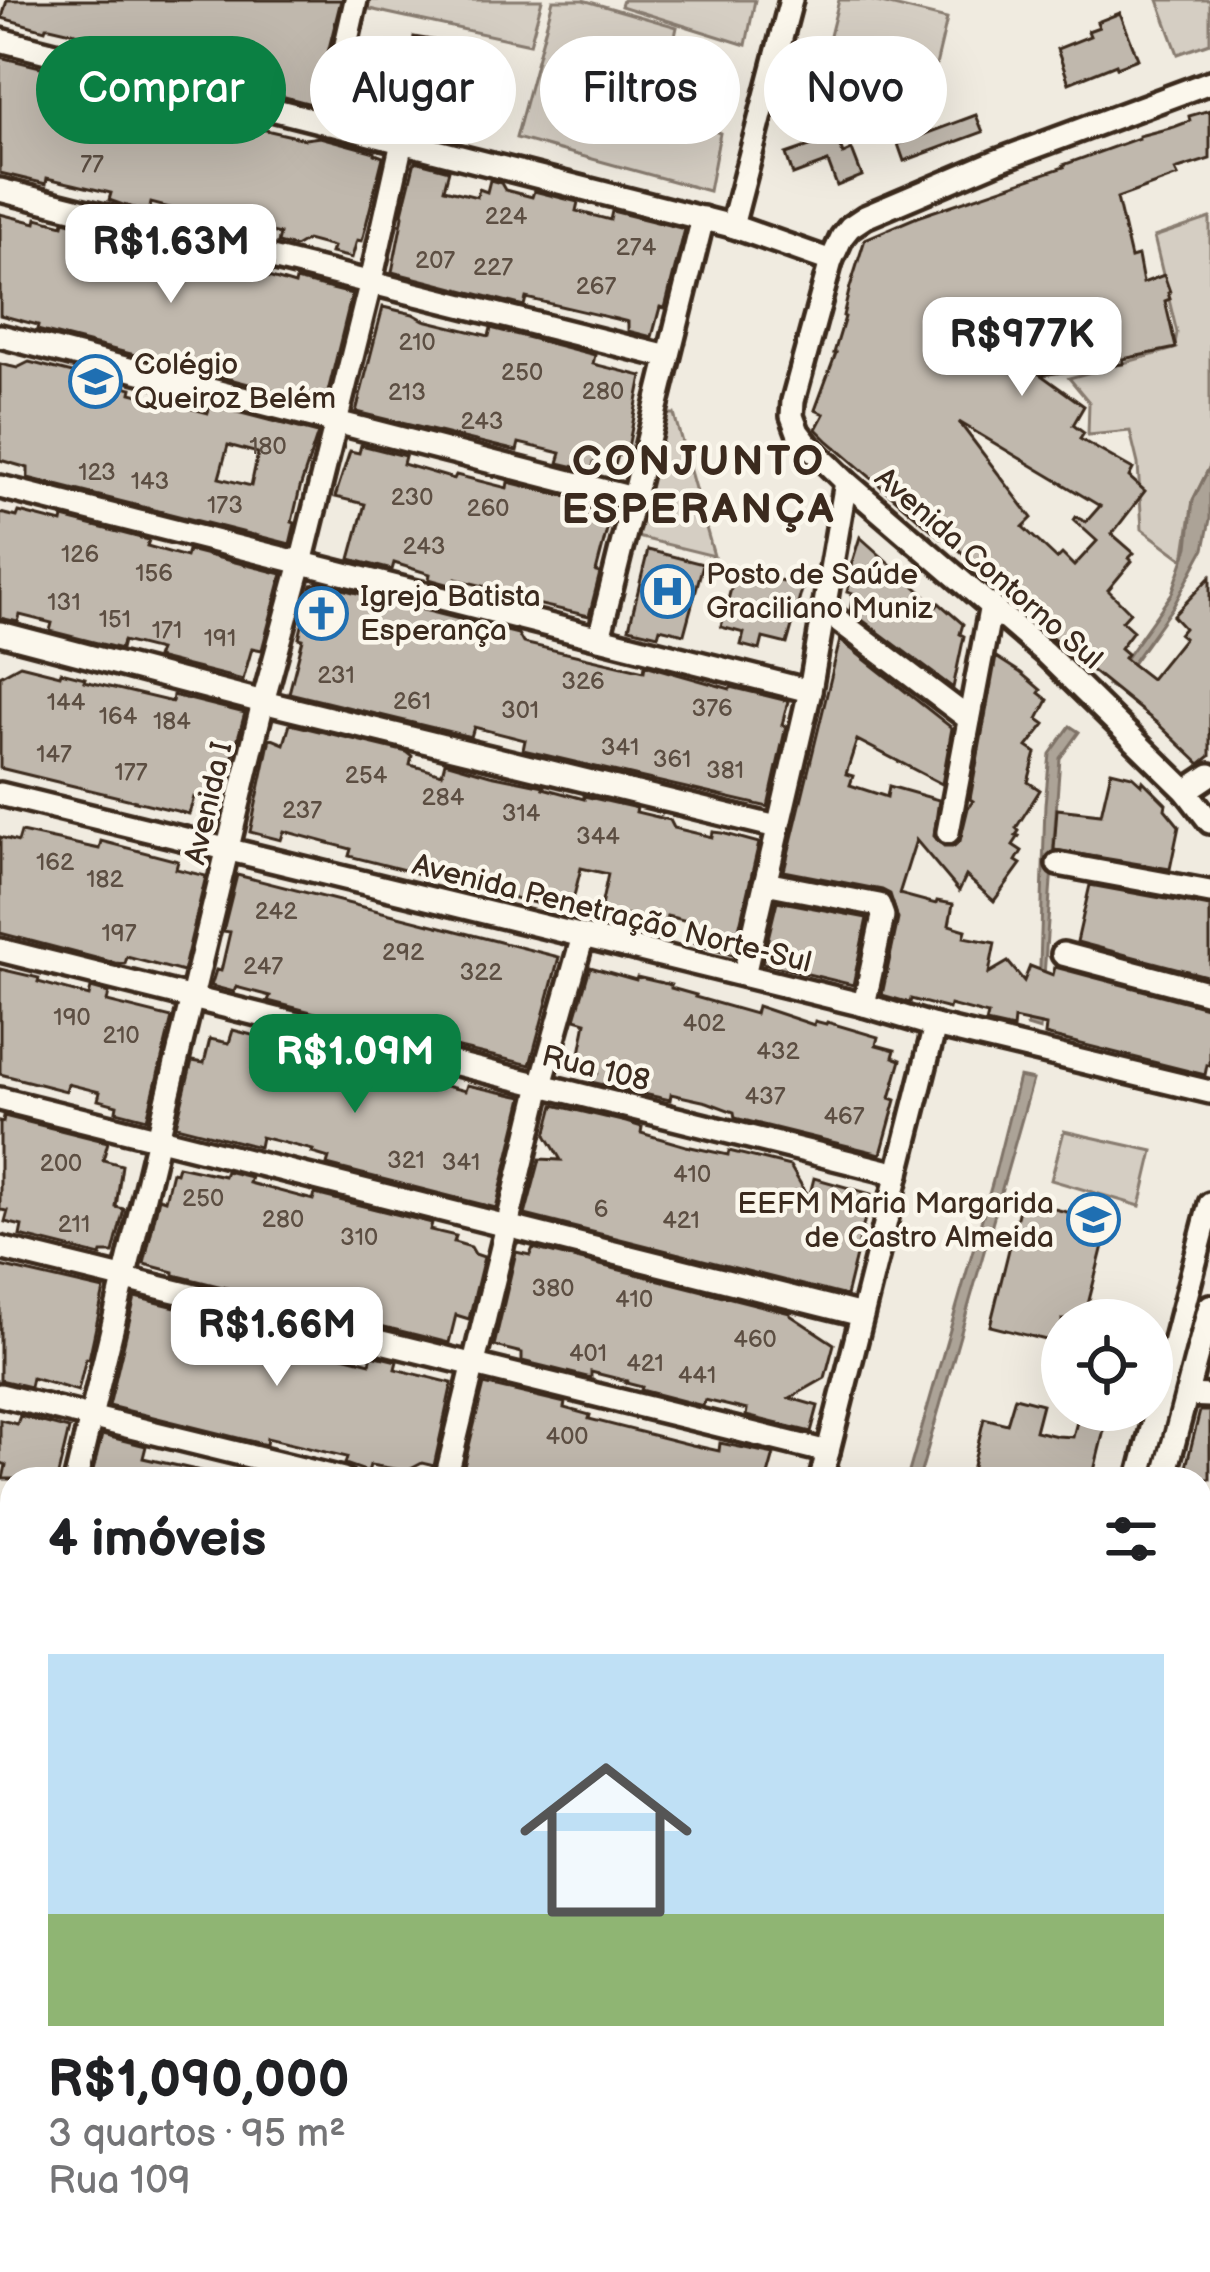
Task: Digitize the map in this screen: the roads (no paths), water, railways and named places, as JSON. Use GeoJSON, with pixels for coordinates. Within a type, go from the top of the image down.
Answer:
{"type":"FeatureCollection","features":[{"type":"Feature","properties":{"kind":"street"},"geometry":{"type":"LineString","coordinates":[[348,36],[356,0]]}},
{"type":"Feature","properties":{"kind":"street"},"geometry":{"type":"LineString","coordinates":[[733,226],[791,0]]}},
{"type":"Feature","properties":{"kind":"street"},"geometry":{"type":"LineString","coordinates":[[0,40],[310,119]]}},
{"type":"Feature","properties":{"kind":"street","name":"Avenida Contorno Sul"},"geometry":{"type":"LineString","coordinates":[[1210,82],[998,161],[865,217],[842,237],[831,261],[792,416],[808,445],[846,482],[1046,652],[1186,791],[1210,822]]}},
{"type":"Feature","properties":{"kind":"street","name":"Avenida I"},"geometry":{"type":"LineString","coordinates":[[79,1467],[402,144]]}},
{"type":"Feature","properties":{"kind":"street"},"geometry":{"type":"LineString","coordinates":[[410,144],[733,226],[831,261]]}},
{"type":"Feature","properties":{"kind":"street"},"geometry":{"type":"LineString","coordinates":[[0,190],[668,357]]}},
{"type":"Feature","properties":{"kind":"street"},"geometry":{"type":"LineString","coordinates":[[599,638],[703,218]]}},
{"type":"Feature","properties":{"kind":"street"},"geometry":{"type":"LineString","coordinates":[[0,336],[633,498]]}},
{"type":"Feature","properties":{"kind":"street"},"geometry":{"type":"LineString","coordinates":[[744,975],[810,691],[846,482]]}},
{"type":"Feature","properties":{"kind":"street"},"geometry":{"type":"LineString","coordinates":[[0,488],[810,691]]}},
{"type":"Feature","properties":{"kind":"street"},"geometry":{"type":"LineString","coordinates":[[948,832],[991,605]]}},
{"type":"Feature","properties":{"kind":"street"},"geometry":{"type":"LineString","coordinates":[[826,611],[969,719]]}},
{"type":"Feature","properties":{"kind":"street"},"geometry":{"type":"LineString","coordinates":[[0,633],[778,827]]}},
{"type":"Feature","properties":{"kind":"street"},"geometry":{"type":"LineString","coordinates":[[1186,791],[1210,776]]}},
{"type":"Feature","properties":{"kind":"street","name":"Avenida Penetração Norte-Sul"},"geometry":{"type":"LineString","coordinates":[[0,794],[1210,1092]]}},
{"type":"Feature","properties":{"kind":"street"},"geometry":{"type":"LineString","coordinates":[[1058,864],[1210,892]]}},
{"type":"Feature","properties":{"kind":"street"},"geometry":{"type":"LineString","coordinates":[[765,883],[879,905],[883,916],[864,1005]]}},
{"type":"Feature","properties":{"kind":"street"},"geometry":{"type":"LineString","coordinates":[[449,1467],[541,1085],[584,935]]}},
{"type":"Feature","properties":{"kind":"street","name":"Rua 108"},"geometry":{"type":"LineString","coordinates":[[0,950],[898,1174]]}},
{"type":"Feature","properties":{"kind":"street"},"geometry":{"type":"LineString","coordinates":[[1063,954],[1210,993]]}},
{"type":"Feature","properties":{"kind":"street"},"geometry":{"type":"LineString","coordinates":[[824,1467],[935,1026]]}},
{"type":"Feature","properties":{"kind":"street"},"geometry":{"type":"LineString","coordinates":[[0,1099],[862,1315]]}},
{"type":"Feature","properties":{"kind":"street"},"geometry":{"type":"LineString","coordinates":[[1141,1467],[1210,1204]]}},
{"type":"Feature","properties":{"kind":"street"},"geometry":{"type":"LineString","coordinates":[[0,1248],[828,1452]]}},
{"type":"Feature","properties":{"kind":"street"},"geometry":{"type":"LineString","coordinates":[[1167,1467],[1210,1306]]}},
{"type":"Feature","properties":{"kind":"street"},"geometry":{"type":"LineString","coordinates":[[0,1395],[294,1467]]}},
{"type":"Feature","properties":{"kind":"street"},"geometry":{"type":"LineString","coordinates":[[1186,1395],[1210,1396]]}},
{"type":"Feature","properties":{"kind":"place","name":"Colégio Queiroz Belém"},"geometry":{"type":"Point","coordinates":[95,381]}},
{"type":"Feature","properties":{"kind":"place","name":"Posto de Saúde Graciliano Muniz"},"geometry":{"type":"Point","coordinates":[667,591]}},
{"type":"Feature","properties":{"kind":"place","name":"Igreja Batista Esperança"},"geometry":{"type":"Point","coordinates":[321,613]}},
{"type":"Feature","properties":{"kind":"place","name":"EEFM Maria Margarida de Castro Almeida"},"geometry":{"type":"Point","coordinates":[1093,1220]}},
{"type":"Feature","properties":{"kind":"district","name":"CONJUNTO ESPERANÇA"},"geometry":{"type":"Point","coordinates":[699,484]}}]}
